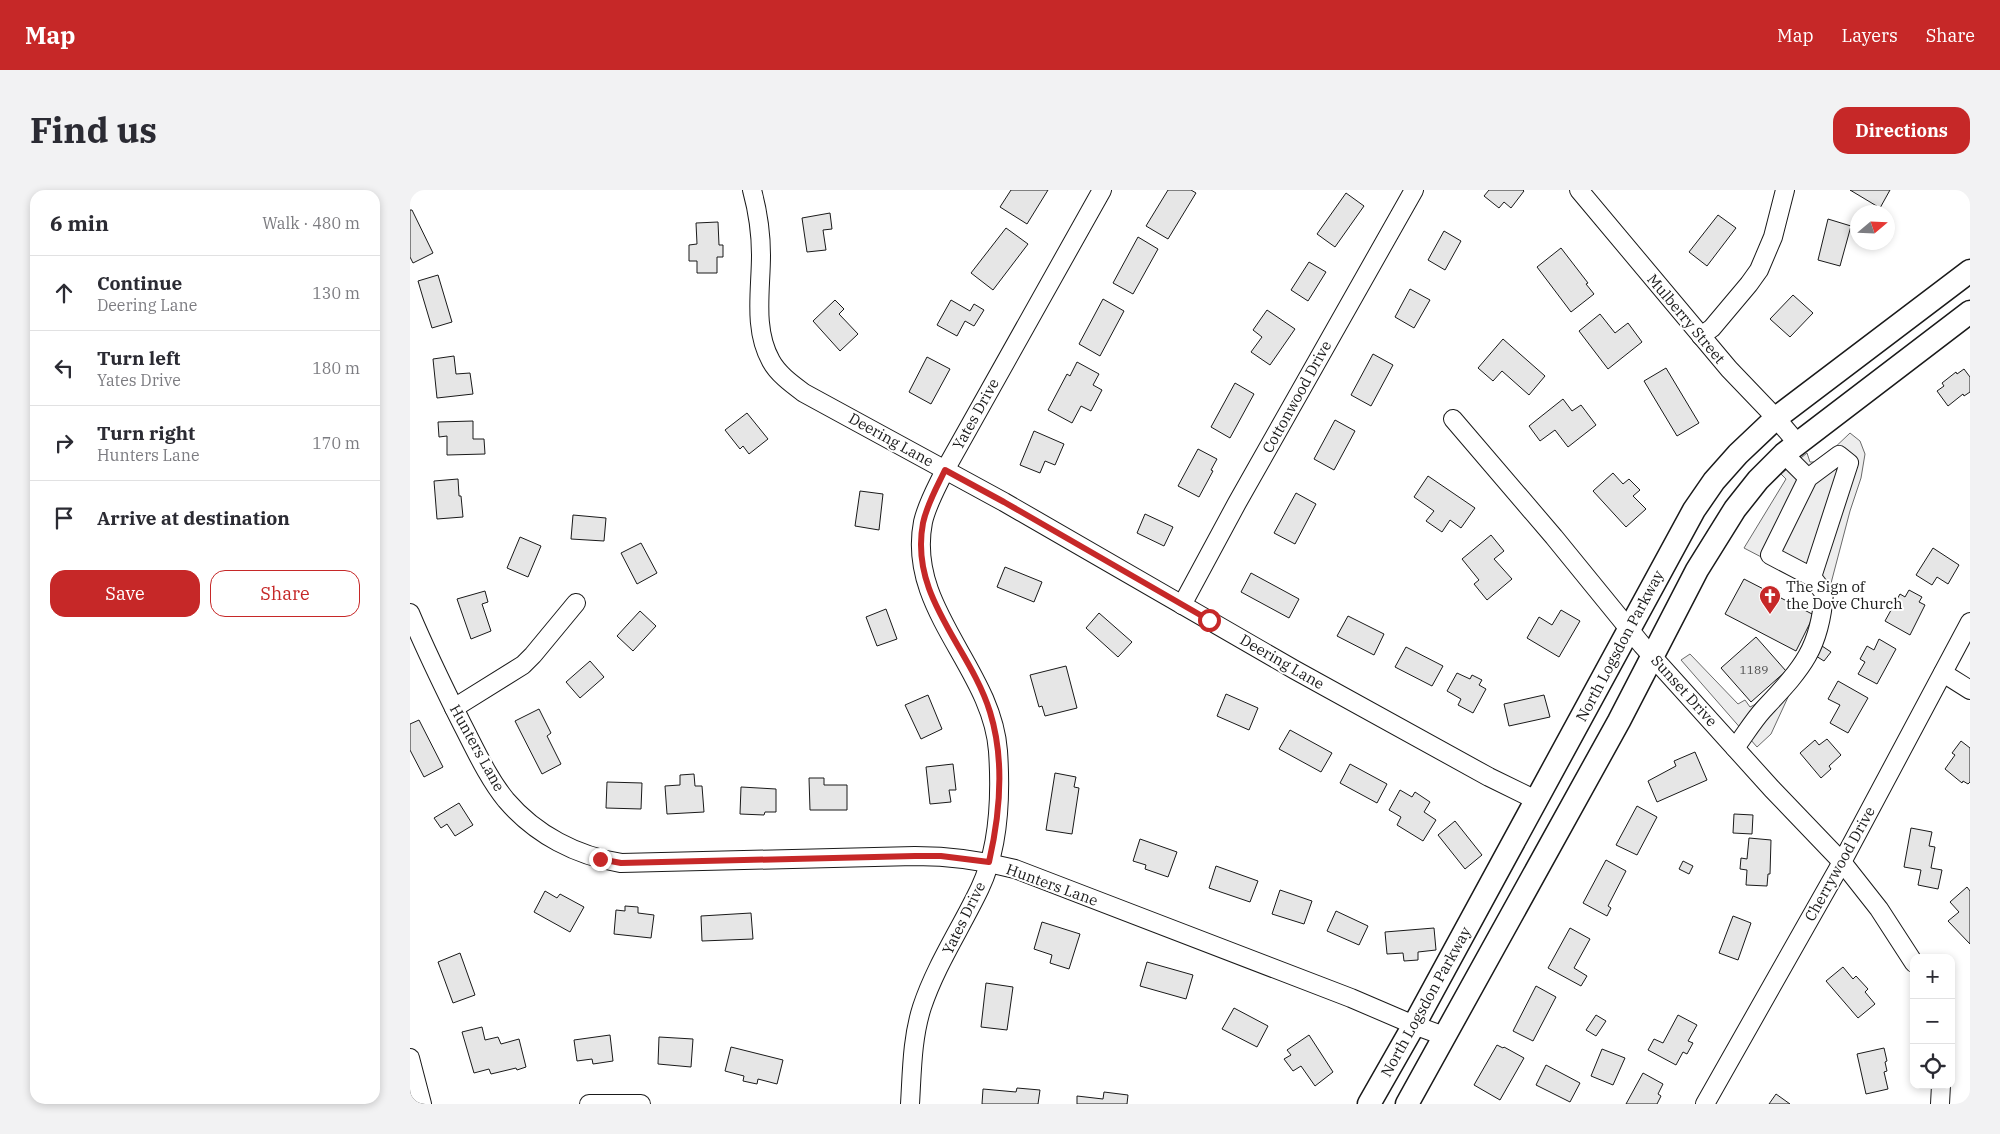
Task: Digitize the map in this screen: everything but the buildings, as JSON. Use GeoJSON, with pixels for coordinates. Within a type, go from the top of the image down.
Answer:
{"type":"FeatureCollection","features":[{"type":"Feature","properties":{"kind":"main road","name":"North Logsdon Parkway"},"geometry":{"type":"LineString","coordinates":[[1369,1104],[1414,1025],[1690,518],[1714,480],[1776,418],[1970,271]]}},
{"type":"Feature","properties":{"kind":"main road","name":"North Logsdon Parkway"},"geometry":{"type":"LineString","coordinates":[[1407,1104],[1609,738],[1697,570],[1725,524],[1758,480],[1791,449],[1970,312]]}},
{"type":"Feature","properties":{"kind":"street","name":"Deering Lane"},"geometry":{"type":"LineString","coordinates":[[752,190],[758,211],[760,233],[759,322],[762,343],[771,363],[786,379],[804,392],[1004,502],[1182,605],[1472,768],[1536,800]]}},
{"type":"Feature","properties":{"kind":"street","name":"Yates Drive"},"geometry":{"type":"LineString","coordinates":[[910,1104],[913,1049],[922,1008],[929,987],[980,888],[989,862],[994,842],[998,806],[999,767],[995,729],[990,711],[975,677],[930,596],[924,578],[921,559],[923,522],[928,504],[945,470],[1102,190]]}},
{"type":"Feature","properties":{"kind":"street","name":"Cottonwood Drive"},"geometry":{"type":"LineString","coordinates":[[1182,605],[1237,503],[1414,190]]}},
{"type":"Feature","properties":{"kind":"street","name":"Mulberry Street"},"geometry":{"type":"LineString","coordinates":[[1578,190],[1728,369],[1776,418],[1808,478]]}},
{"type":"Feature","properties":{"kind":"street"},"geometry":{"type":"LineString","coordinates":[[1701,336],[1712,328],[1749,284],[1758,270],[1773,237],[1785,190]]}},
{"type":"Feature","properties":{"kind":"street","name":"Sunset Drive"},"geometry":{"type":"LineString","coordinates":[[1453,419],[1554,537],[1630,630],[1772,789],[1842,862],[1879,909],[1910,957]]}},
{"type":"Feature","properties":{"kind":"street"},"geometry":{"type":"LineString","coordinates":[[1736,748],[1762,712],[1798,672],[1811,651],[1823,616],[1824,593],[1812,577],[1770,555],[1808,478],[1839,455],[1849,463],[1812,577]]}},
{"type":"Feature","properties":{"kind":"street"},"geometry":{"type":"LineString","coordinates":[[454,708],[524,664],[576,603]]}},
{"type":"Feature","properties":{"kind":"street","name":"Hunters Lane"},"geometry":{"type":"LineString","coordinates":[[410,613],[454,708],[492,779],[505,799],[521,816],[559,843],[579,853],[621,863],[915,856],[941,856],[989,862],[1014,869],[1351,998],[1444,1036]]}},
{"type":"Feature","properties":{"kind":"street","name":"Cherrywood Drive"},"geometry":{"type":"LineString","coordinates":[[1705,1104],[1842,862],[1970,622]]}},
{"type":"Feature","properties":{"kind":"street"},"geometry":{"type":"LineString","coordinates":[[1943,673],[1970,690]]}},
{"type":"Feature","properties":{"kind":"street"},"geometry":{"type":"LineString","coordinates":[[410,1058],[422,1104]]}},
{"type":"Feature","properties":{"kind":"street"},"geometry":{"type":"LineString","coordinates":[[1940,1104],[1941,1089]]}},
{"type":"Feature","properties":{"kind":"street"},"geometry":{"type":"LineString","coordinates":[[588,1104],[641,1104]]}},
{"type":"Feature","properties":{"kind":"shaded area"},"geometry":{"type":"Polygon","coordinates":[[[1850,433],[1860,441],[1865,454],[1861,478],[1850,511],[1830,587],[1825,617],[1771,734],[1757,747],[1681,660],[1690,654],[1738,704],[1745,700],[1750,707],[1790,674],[1814,633],[1818,604],[1811,583],[1744,548],[1786,479],[1781,474],[1807,453],[1810,462],[1816,462],[1829,453],[1850,433]]]}},
{"type":"Feature","properties":{"kind":"place","name":"The Sign of the Dove Church"},"geometry":{"type":"Point","coordinates":[1770,615]}},
{"type":"Feature","properties":{"kind":"route"},"geometry":{"type":"LineString","coordinates":[[600,859],[621,863],[941,856],[989,862],[994,842],[998,806],[999,767],[995,729],[990,711],[975,677],[930,596],[924,578],[921,559],[923,522],[928,504],[945,470],[1165,594],[1190,611],[1209,620]]}}]}
